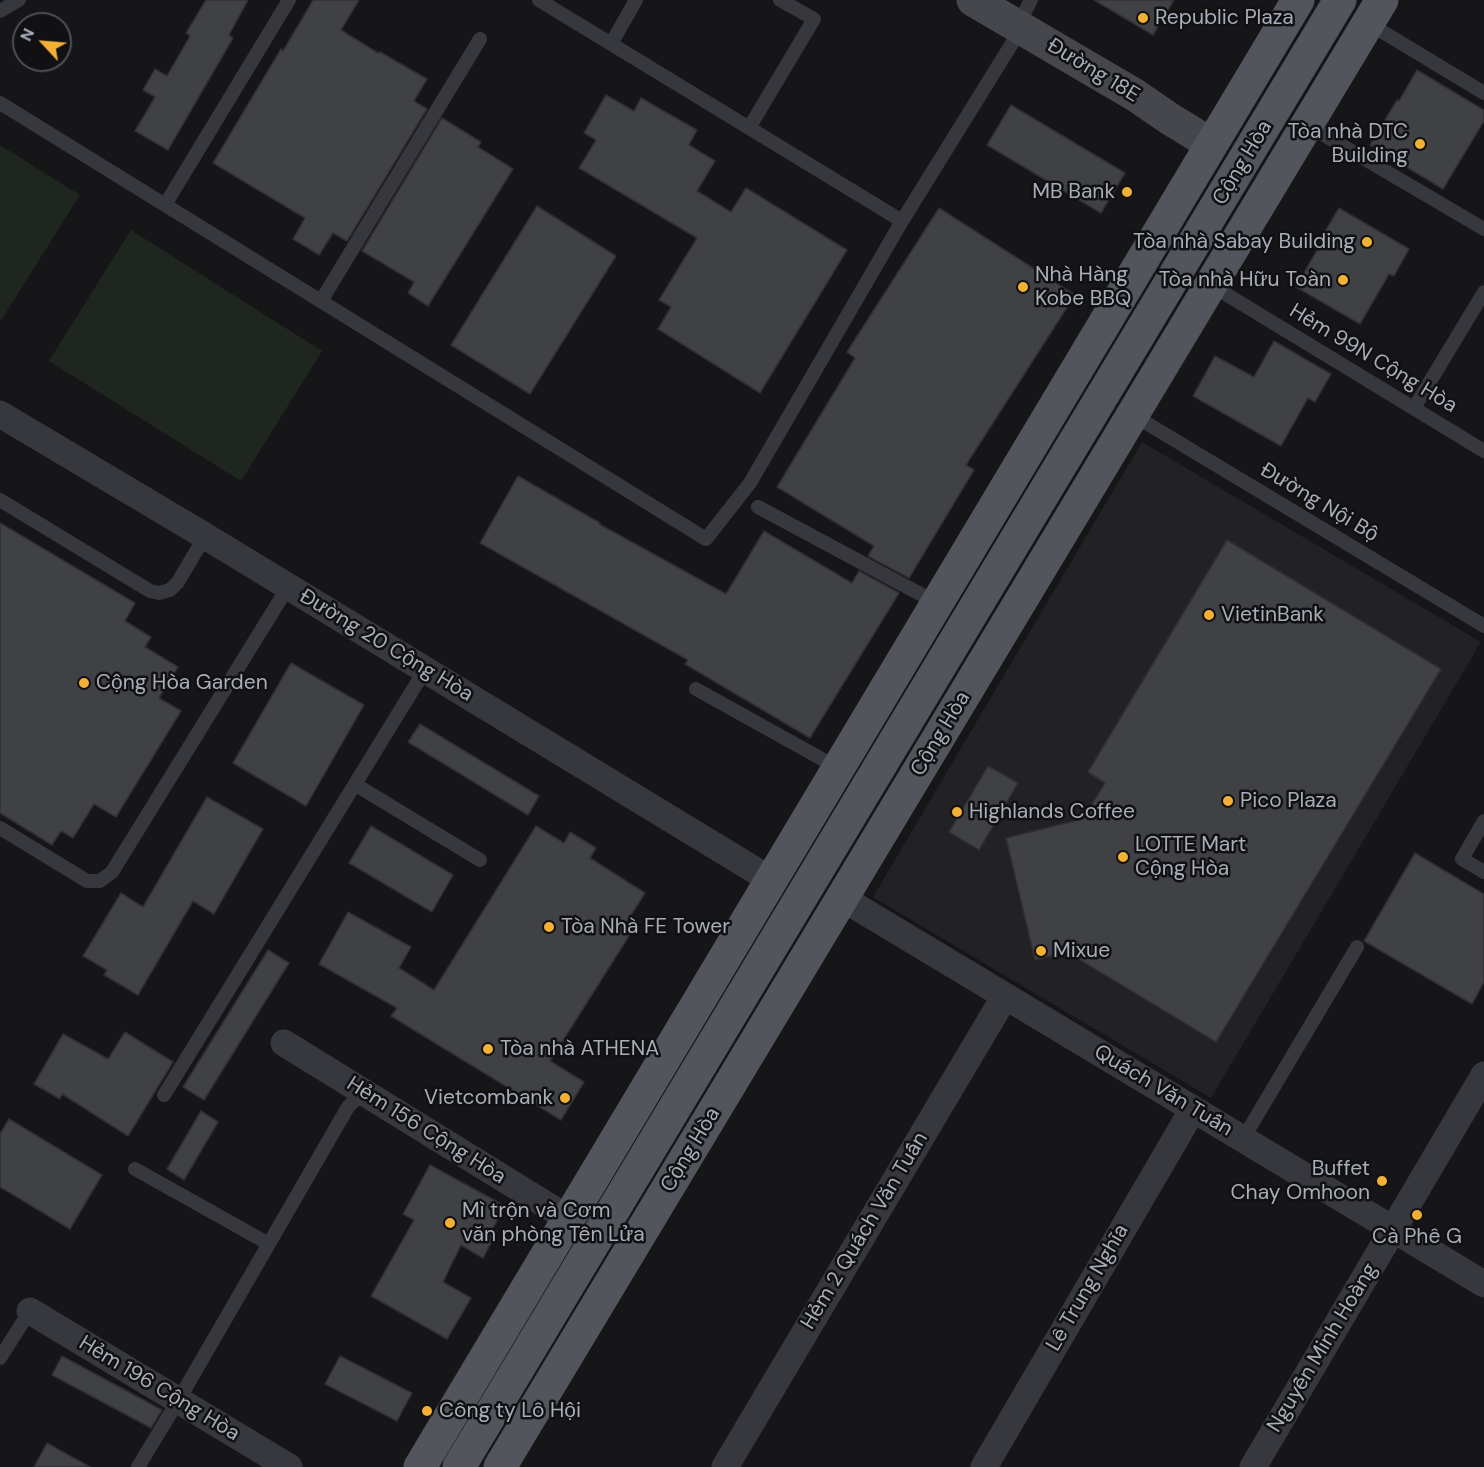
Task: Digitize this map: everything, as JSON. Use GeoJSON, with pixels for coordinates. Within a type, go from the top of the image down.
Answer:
{"type":"FeatureCollection","features":[{"type":"Feature","properties":{"kind":"main road","name":"Đường 18E"},"geometry":{"type":"LineString","coordinates":[[973,0],[1023,19],[1170,119],[1211,144]]}},
{"type":"Feature","properties":{"kind":"main road","name":"Cộng Hòa"},"geometry":{"type":"LineString","coordinates":[[420,1467],[1298,0]]}},
{"type":"Feature","properties":{"kind":"main road","name":"Cộng Hòa"},"geometry":{"type":"LineString","coordinates":[[459,1467],[1340,0]]}},
{"type":"Feature","properties":{"kind":"main road","name":"Cộng Hòa"},"geometry":{"type":"LineString","coordinates":[[508,1464],[842,898],[1375,11]]}},
{"type":"Feature","properties":{"kind":"main road"},"geometry":{"type":"LineString","coordinates":[[1211,144],[1273,182]]}},
{"type":"Feature","properties":{"kind":"street","name":"Đường 20 Cộng Hòa"},"geometry":{"type":"LineString","coordinates":[[0,414],[771,880]]}},
{"type":"Feature","properties":{"kind":"street","name":"Quách Văn Tuấn"},"geometry":{"type":"LineString","coordinates":[[842,898],[1484,1284]]}},
{"type":"Feature","properties":{"kind":"street","name":"Hẻm 2 Quách Văn Tuấn"},"geometry":{"type":"LineString","coordinates":[[725,1467],[1005,996]]}},
{"type":"Feature","properties":{"kind":"street","name":"Hẻm 156 Cộng Hòa"},"geometry":{"type":"LineString","coordinates":[[284,1043],[568,1219]]}},
{"type":"Feature","properties":{"kind":"street","name":"Nguyễn Minh Hoàng"},"geometry":{"type":"LineString","coordinates":[[1253,1467],[1484,1075]]}},
{"type":"Feature","properties":{"kind":"street","name":"Lê Trung Nghĩa"},"geometry":{"type":"LineString","coordinates":[[984,1467],[1193,1109]]}},
{"type":"Feature","properties":{"kind":"street","name":"Hẻm 196 Cộng Hòa"},"geometry":{"type":"LineString","coordinates":[[30,1311],[289,1467]]}},
{"type":"Feature","properties":{"kind":"lane"},"geometry":{"type":"LineString","coordinates":[[0,11],[19,0]]}},
{"type":"Feature","properties":{"kind":"lane"},"geometry":{"type":"LineString","coordinates":[[165,205],[289,0]]}},
{"type":"Feature","properties":{"kind":"lane"},"geometry":{"type":"LineString","coordinates":[[539,0],[902,222]]}},
{"type":"Feature","properties":{"kind":"lane"},"geometry":{"type":"LineString","coordinates":[[611,44],[636,0]]}},
{"type":"Feature","properties":{"kind":"lane"},"geometry":{"type":"LineString","coordinates":[[748,128],[814,19],[780,0]]}},
{"type":"Feature","properties":{"kind":"lane"},"geometry":{"type":"LineString","coordinates":[[1375,11],[1484,93]]}},
{"type":"Feature","properties":{"kind":"lane"},"geometry":{"type":"LineString","coordinates":[[0,103],[706,539],[750,483],[1023,19]]}},
{"type":"Feature","properties":{"kind":"lane"},"geometry":{"type":"LineString","coordinates":[[321,301],[480,39]]}},
{"type":"Feature","properties":{"kind":"lane"},"geometry":{"type":"LineString","coordinates":[[1307,125],[1484,229]]}},
{"type":"Feature","properties":{"kind":"lane","name":"Hẻm 99N Cộng Hòa"},"geometry":{"type":"LineString","coordinates":[[1210,285],[1484,450]]}},
{"type":"Feature","properties":{"kind":"lane"},"geometry":{"type":"LineString","coordinates":[[1414,408],[1484,292]]}},
{"type":"Feature","properties":{"kind":"lane","name":"Đường Nội Bộ"},"geometry":{"type":"LineString","coordinates":[[1133,415],[1484,626]]}},
{"type":"Feature","properties":{"kind":"lane"},"geometry":{"type":"LineString","coordinates":[[0,500],[150,591],[159,593],[170,590],[178,582],[205,536]]}},
{"type":"Feature","properties":{"kind":"lane"},"geometry":{"type":"LineString","coordinates":[[758,507],[937,603]]}},
{"type":"Feature","properties":{"kind":"lane"},"geometry":{"type":"LineString","coordinates":[[0,828],[87,881],[100,881],[112,872],[288,587]]}},
{"type":"Feature","properties":{"kind":"lane"},"geometry":{"type":"LineString","coordinates":[[165,1095],[425,670]]}},
{"type":"Feature","properties":{"kind":"lane"},"geometry":{"type":"LineString","coordinates":[[696,689],[838,768]]}},
{"type":"Feature","properties":{"kind":"lane"},"geometry":{"type":"LineString","coordinates":[[356,785],[480,860]]}},
{"type":"Feature","properties":{"kind":"lane"},"geometry":{"type":"LineString","coordinates":[[1484,821],[1462,859],[1484,872]]}},
{"type":"Feature","properties":{"kind":"lane"},"geometry":{"type":"LineString","coordinates":[[1243,1139],[1357,947]]}},
{"type":"Feature","properties":{"kind":"lane"},"geometry":{"type":"LineString","coordinates":[[138,1467],[348,1107],[363,1092]]}},
{"type":"Feature","properties":{"kind":"lane"},"geometry":{"type":"LineString","coordinates":[[135,1169],[269,1244]]}},
{"type":"Feature","properties":{"kind":"lane"},"geometry":{"type":"LineString","coordinates":[[0,1358],[30,1311]]}},
{"type":"Feature","properties":{"kind":"shaded area"},"geometry":{"type":"Polygon","coordinates":[[[0,145],[80,195],[0,322],[0,145]]]}},
{"type":"Feature","properties":{"kind":"shaded area"},"geometry":{"type":"Polygon","coordinates":[[[131,230],[322,351],[241,481],[49,361],[131,230]]]}},
{"type":"Feature","properties":{"kind":"shaded area"},"geometry":{"type":"Polygon","coordinates":[[[1142,442],[1481,642],[1211,1098],[873,897],[1142,442]]]}},
{"type":"Feature","properties":{"kind":"building"},"geometry":{"type":"Polygon","coordinates":[[[206,0],[248,0],[229,35],[233,38],[168,150],[135,131],[155,97],[143,90],[155,69],[167,76],[190,36],[186,33],[206,0]]]}},
{"type":"Feature","properties":{"kind":"building"},"geometry":{"type":"Polygon","coordinates":[[[313,0],[359,0],[341,30],[427,79],[414,101],[427,109],[347,241],[333,233],[319,255],[293,239],[305,218],[213,163],[313,0]]]}},
{"type":"Feature","properties":{"kind":"building","name":"Republic Plaza"},"geometry":{"type":"Polygon","coordinates":[[[1094,0],[1174,0],[1153,35],[1094,0]]]}},
{"type":"Feature","properties":{"kind":"building"},"geometry":{"type":"Polygon","coordinates":[[[1417,70],[1484,110],[1484,121],[1443,189],[1370,145],[1417,70]]]}},
{"type":"Feature","properties":{"kind":"building"},"geometry":{"type":"Polygon","coordinates":[[[606,95],[634,111],[641,98],[697,130],[689,145],[715,161],[697,191],[731,212],[746,188],[847,250],[760,393],[658,329],[671,307],[659,300],[697,238],[579,168],[596,140],[584,133],[606,95]]]}},
{"type":"Feature","properties":{"kind":"building"},"geometry":{"type":"Polygon","coordinates":[[[1011,105],[1125,173],[1101,213],[987,145],[1011,105]]]}},
{"type":"Feature","properties":{"kind":"building"},"geometry":{"type":"Polygon","coordinates":[[[442,118],[481,142],[478,147],[513,169],[428,306],[408,293],[414,282],[362,251],[442,118]]]}},
{"type":"Feature","properties":{"kind":"building"},"geometry":{"type":"Polygon","coordinates":[[[537,206],[616,256],[530,394],[451,345],[537,206]]]}},
{"type":"Feature","properties":{"kind":"building"},"geometry":{"type":"Polygon","coordinates":[[[939,208],[1075,295],[966,465],[974,470],[909,578],[868,556],[874,546],[777,487],[855,358],[847,352],[939,208]]]}},
{"type":"Feature","properties":{"kind":"building","name":"Tòa nhà Hữu Toàn"},"geometry":{"type":"Polygon","coordinates":[[[1339,208],[1409,249],[1394,276],[1389,274],[1360,324],[1296,287],[1339,208]]]}},
{"type":"Feature","properties":{"kind":"building"},"geometry":{"type":"Polygon","coordinates":[[[1274,341],[1331,374],[1315,402],[1308,398],[1281,446],[1193,396],[1215,356],[1254,377],[1274,341]]]}},
{"type":"Feature","properties":{"kind":"building"},"geometry":{"type":"Polygon","coordinates":[[[518,476],[726,594],[764,531],[852,583],[859,571],[899,593],[810,738],[685,664],[688,660],[480,543],[518,476]]]}},
{"type":"Feature","properties":{"kind":"building","name":"Cộng Hòa Garden"},"geometry":{"type":"Polygon","coordinates":[[[0,523],[135,603],[125,621],[151,637],[145,647],[178,667],[159,698],[181,711],[116,817],[94,804],[73,838],[61,831],[52,845],[0,813],[0,523]]]}},
{"type":"Feature","properties":{"kind":"building","name":"Pico Plaza"},"geometry":{"type":"Polygon","coordinates":[[[1227,540],[1441,669],[1216,1042],[1067,952],[1035,960],[1006,838],[1083,819],[1105,783],[1088,772],[1227,540]]]}},
{"type":"Feature","properties":{"kind":"building"},"geometry":{"type":"Polygon","coordinates":[[[291,663],[364,705],[306,806],[233,763],[291,663]]]}},
{"type":"Feature","properties":{"kind":"building"},"geometry":{"type":"Polygon","coordinates":[[[420,724],[539,796],[528,815],[408,742],[420,724]]]}},
{"type":"Feature","properties":{"kind":"building"},"geometry":{"type":"Polygon","coordinates":[[[988,766],[1018,783],[979,850],[949,832],[988,766]]]}},
{"type":"Feature","properties":{"kind":"building"},"geometry":{"type":"Polygon","coordinates":[[[207,797],[263,829],[214,914],[193,901],[138,995],[104,975],[107,970],[83,956],[121,893],[143,907],[207,797]]]}},
{"type":"Feature","properties":{"kind":"building"},"geometry":{"type":"Polygon","coordinates":[[[371,826],[453,875],[432,912],[349,863],[371,826]]]}},
{"type":"Feature","properties":{"kind":"building"},"geometry":{"type":"Polygon","coordinates":[[[536,826],[564,843],[570,832],[596,848],[590,858],[645,893],[621,931],[629,936],[550,1061],[584,1082],[561,1120],[391,1016],[397,1008],[319,964],[348,912],[411,947],[399,968],[434,990],[536,826]]]}},
{"type":"Feature","properties":{"kind":"building"},"geometry":{"type":"Polygon","coordinates":[[[1415,853],[1484,894],[1484,982],[1472,1004],[1364,941],[1415,853]]]}},
{"type":"Feature","properties":{"kind":"building"},"geometry":{"type":"Polygon","coordinates":[[[268,950],[289,963],[204,1100],[183,1087],[268,950]]]}},
{"type":"Feature","properties":{"kind":"building"},"geometry":{"type":"Polygon","coordinates":[[[125,1032],[173,1062],[128,1136],[62,1094],[60,1099],[34,1084],[63,1034],[108,1059],[125,1032]]]}},
{"type":"Feature","properties":{"kind":"building"},"geometry":{"type":"Polygon","coordinates":[[[201,1111],[218,1122],[184,1180],[167,1169],[201,1111]]]}},
{"type":"Feature","properties":{"kind":"building"},"geometry":{"type":"Polygon","coordinates":[[[9,1119],[102,1175],[70,1229],[0,1187],[0,1134],[9,1119]]]}},
{"type":"Feature","properties":{"kind":"building"},"geometry":{"type":"Polygon","coordinates":[[[430,1165],[505,1206],[492,1230],[497,1232],[483,1258],[461,1245],[443,1282],[471,1298],[447,1339],[371,1296],[414,1220],[403,1214],[430,1165]]]}},
{"type":"Feature","properties":{"kind":"building"},"geometry":{"type":"Polygon","coordinates":[[[62,1356],[162,1410],[151,1428],[52,1375],[62,1356]]]}},
{"type":"Feature","properties":{"kind":"building"},"geometry":{"type":"Polygon","coordinates":[[[340,1356],[412,1393],[397,1421],[325,1384],[340,1356]]]}},
{"type":"Feature","properties":{"kind":"building"},"geometry":{"type":"Polygon","coordinates":[[[47,1443],[90,1467],[34,1467],[47,1443]]]}},
{"type":"Feature","properties":{"kind":"place","name":"Republic Plaza"},"geometry":{"type":"Point","coordinates":[1143,18]}},
{"type":"Feature","properties":{"kind":"place","name":"Tòa nhà DTC Building"},"geometry":{"type":"Point","coordinates":[1420,144]}},
{"type":"Feature","properties":{"kind":"place","name":"MB Bank"},"geometry":{"type":"Point","coordinates":[1127,192]}},
{"type":"Feature","properties":{"kind":"place","name":"Tòa nhà Sabay Building"},"geometry":{"type":"Point","coordinates":[1367,242]}},
{"type":"Feature","properties":{"kind":"place","name":"Tòa nhà Hữu Toàn"},"geometry":{"type":"Point","coordinates":[1343,280]}},
{"type":"Feature","properties":{"kind":"place","name":"Nhà Hàng Kobe BBQ"},"geometry":{"type":"Point","coordinates":[1023,287]}},
{"type":"Feature","properties":{"kind":"place","name":"VietinBank"},"geometry":{"type":"Point","coordinates":[1209,615]}},
{"type":"Feature","properties":{"kind":"place","name":"Cộng Hòa Garden"},"geometry":{"type":"Point","coordinates":[84,683]}},
{"type":"Feature","properties":{"kind":"place","name":"Pico Plaza"},"geometry":{"type":"Point","coordinates":[1228,801]}},
{"type":"Feature","properties":{"kind":"place","name":"Highlands Coffee"},"geometry":{"type":"Point","coordinates":[957,812]}},
{"type":"Feature","properties":{"kind":"place","name":"LOTTE Mart Cộng Hòa"},"geometry":{"type":"Point","coordinates":[1123,857]}},
{"type":"Feature","properties":{"kind":"place","name":"Tòa Nhà FE Tower"},"geometry":{"type":"Point","coordinates":[549,927]}},
{"type":"Feature","properties":{"kind":"place","name":"Mixue"},"geometry":{"type":"Point","coordinates":[1041,951]}},
{"type":"Feature","properties":{"kind":"place","name":"Tòa nhà ATHENA"},"geometry":{"type":"Point","coordinates":[488,1049]}},
{"type":"Feature","properties":{"kind":"place","name":"Vietcombank"},"geometry":{"type":"Point","coordinates":[565,1098]}},
{"type":"Feature","properties":{"kind":"place","name":"Buffet Chay Omhoon"},"geometry":{"type":"Point","coordinates":[1382,1181]}},
{"type":"Feature","properties":{"kind":"place","name":"Cà Phê G"},"geometry":{"type":"Point","coordinates":[1417,1215]}},
{"type":"Feature","properties":{"kind":"place","name":"Mì trộn và Cơm văn phòng Tên Lửa"},"geometry":{"type":"Point","coordinates":[450,1223]}},
{"type":"Feature","properties":{"kind":"place","name":"Công ty Lô Hội"},"geometry":{"type":"Point","coordinates":[427,1411]}}]}
